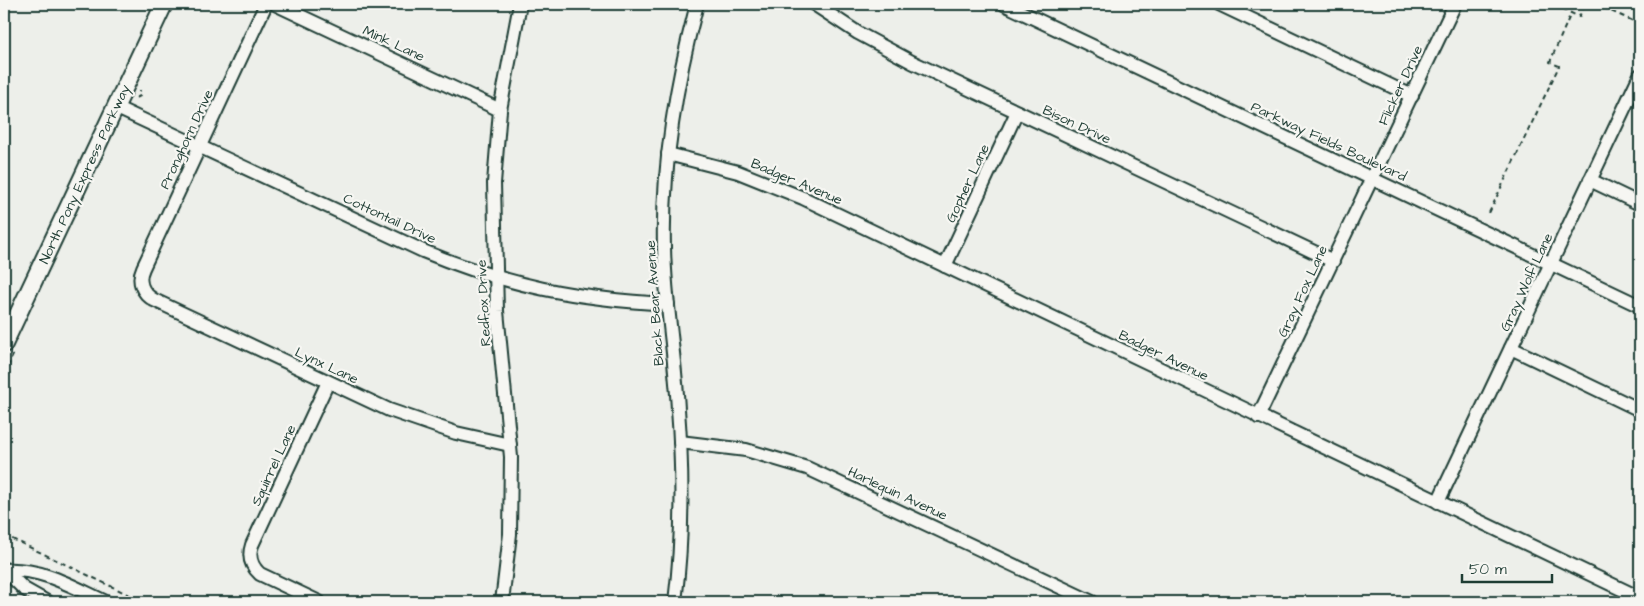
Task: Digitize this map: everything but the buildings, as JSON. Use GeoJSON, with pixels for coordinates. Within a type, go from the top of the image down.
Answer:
{"type":"FeatureCollection","features":[{"type":"Feature","properties":{"kind":"main road","name":"North Pony Express Parkway"},"geometry":{"type":"LineString","coordinates":[[4,344],[164,4]]}},
{"type":"Feature","properties":{"kind":"street","name":"Pronghorn Drive"},"geometry":{"type":"LineString","coordinates":[[142,288],[141,273],[266,4]]}},
{"type":"Feature","properties":{"kind":"street","name":"Mink Lane"},"geometry":{"type":"LineString","coordinates":[[275,4],[500,110]]}},
{"type":"Feature","properties":{"kind":"street","name":"Redfox Drive"},"geometry":{"type":"LineString","coordinates":[[502,602],[510,534],[510,445],[495,277],[494,183],[500,110],[520,4]]}},
{"type":"Feature","properties":{"kind":"street","name":"Black Bear Avenue"},"geometry":{"type":"LineString","coordinates":[[675,602],[680,516],[680,442],[664,238],[668,154],[678,84],[697,4]]}},
{"type":"Feature","properties":{"kind":"street","name":"Bison Drive"},"geometry":{"type":"LineString","coordinates":[[814,4],[885,48],[1333,261]]}},
{"type":"Feature","properties":{"kind":"street"},"geometry":{"type":"LineString","coordinates":[[1219,4],[1412,96]]}},
{"type":"Feature","properties":{"kind":"street","name":"Flicker Drive"},"geometry":{"type":"LineString","coordinates":[[1372,178],[1455,4]]}},
{"type":"Feature","properties":{"kind":"street","name":"Parkway Fields Boulevard"},"geometry":{"type":"LineString","coordinates":[[1010,5],[1640,306]]}},
{"type":"Feature","properties":{"kind":"street","name":"Gray Wolf Lane"},"geometry":{"type":"LineString","coordinates":[[1438,502],[1640,75]]}},
{"type":"Feature","properties":{"kind":"street","name":"Cottontail Drive"},"geometry":{"type":"LineString","coordinates":[[116,107],[423,251],[495,277],[579,297],[668,304]]}},
{"type":"Feature","properties":{"kind":"street","name":"Gopher Lane"},"geometry":{"type":"LineString","coordinates":[[945,266],[1017,112]]}},
{"type":"Feature","properties":{"kind":"street","name":"Badger Avenue"},"geometry":{"type":"LineString","coordinates":[[668,154],[715,165],[782,189],[1640,598]]}},
{"type":"Feature","properties":{"kind":"street","name":"Gray Fox Lane"},"geometry":{"type":"LineString","coordinates":[[1258,417],[1372,178]]}},
{"type":"Feature","properties":{"kind":"street"},"geometry":{"type":"LineString","coordinates":[[1590,180],[1640,204]]}},
{"type":"Feature","properties":{"kind":"street","name":"Lynx Lane"},"geometry":{"type":"LineString","coordinates":[[142,288],[154,300],[328,382],[424,423],[470,437],[510,445]]}},
{"type":"Feature","properties":{"kind":"street"},"geometry":{"type":"LineString","coordinates":[[1511,348],[1640,410]]}},
{"type":"Feature","properties":{"kind":"street","name":"Squirrel Lane"},"geometry":{"type":"LineString","coordinates":[[319,602],[260,574],[251,562],[252,545],[328,382]]}},
{"type":"Feature","properties":{"kind":"street","name":"Harlequin Avenue"},"geometry":{"type":"LineString","coordinates":[[680,442],[746,450],[807,468],[1092,602]]}},
{"type":"Feature","properties":{"kind":"street"},"geometry":{"type":"LineString","coordinates":[[4,570],[24,589],[47,602]]}},
{"type":"Feature","properties":{"kind":"street"},"geometry":{"type":"LineString","coordinates":[[4,570],[32,571],[49,576],[106,602]]}},
{"type":"Feature","properties":{"kind":"path"},"geometry":{"type":"LineString","coordinates":[[1554,4],[1579,17],[1585,4]]}},
{"type":"Feature","properties":{"kind":"path"},"geometry":{"type":"LineString","coordinates":[[1595,4],[1640,24]]}},
{"type":"Feature","properties":{"kind":"path"},"geometry":{"type":"LineString","coordinates":[[1489,213],[1559,66],[1550,62],[1571,13]]}},
{"type":"Feature","properties":{"kind":"path"},"geometry":{"type":"LineString","coordinates":[[4,535],[144,602]]}}]}
